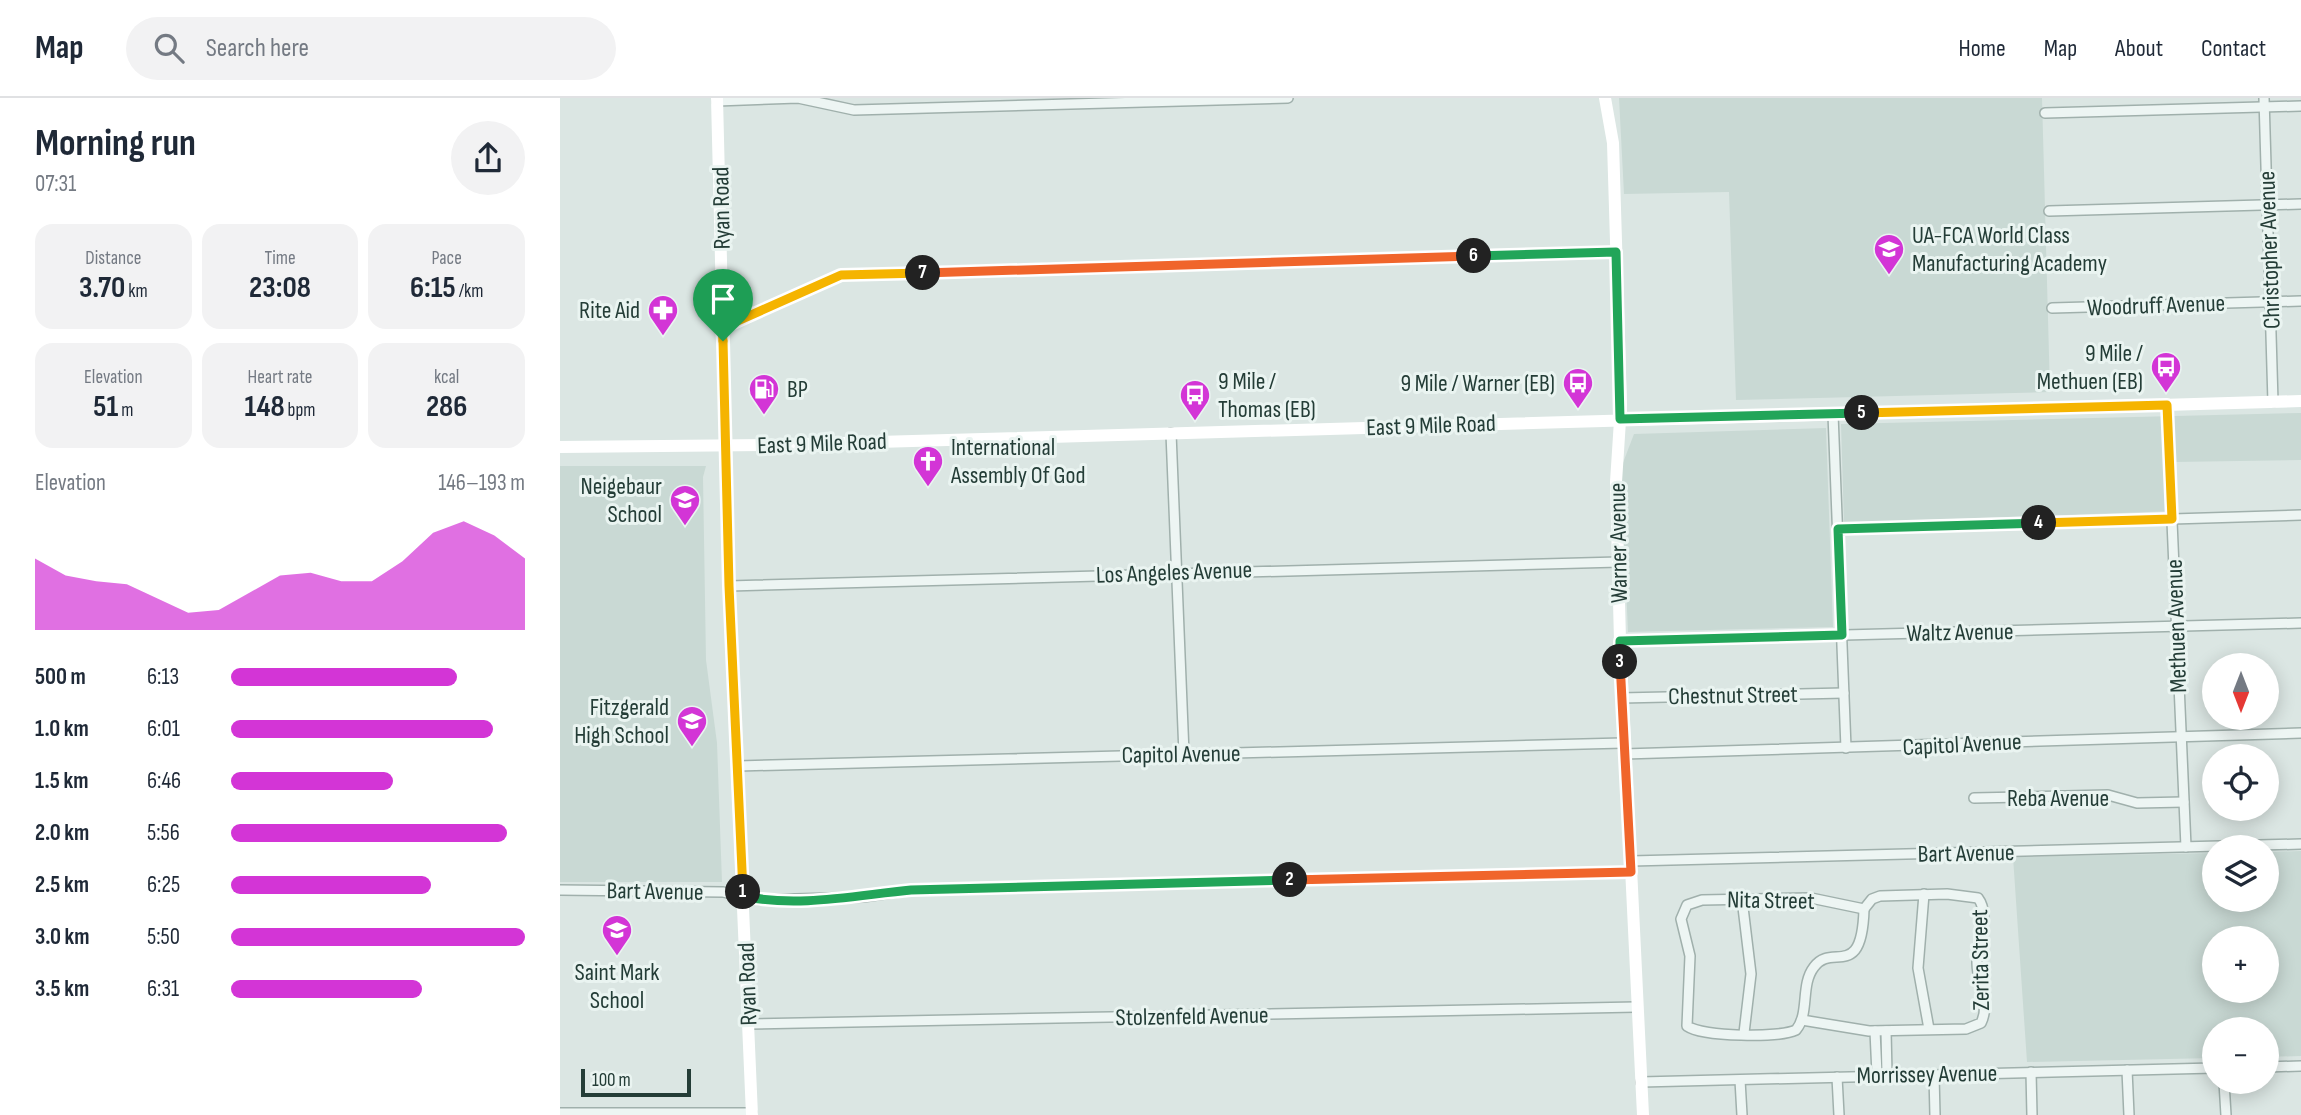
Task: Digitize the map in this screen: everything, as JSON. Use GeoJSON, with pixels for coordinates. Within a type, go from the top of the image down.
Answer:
{"type":"FeatureCollection","features":[{"type":"Feature","properties":{"kind":"main road","name":"Warner Avenue"},"geometry":{"type":"LineString","coordinates":[[1605,98],[1613,143],[1616,252],[1620,419],[1616,473],[1621,698],[1643,1115]]}},
{"type":"Feature","properties":{"kind":"main road","name":"Ryan Road"},"geometry":{"type":"LineString","coordinates":[[717,100],[729,586],[752,1114]]}},
{"type":"Feature","properties":{"kind":"main road","name":"East 9 Mile Road"},"geometry":{"type":"LineString","coordinates":[[560,447],[725,446],[2301,401]]}},
{"type":"Feature","properties":{"kind":"street"},"geometry":{"type":"LineString","coordinates":[[889,98],[889,110]]}},
{"type":"Feature","properties":{"kind":"street"},"geometry":{"type":"LineString","coordinates":[[717,100],[798,99],[845,110],[889,110],[1288,98]]}},
{"type":"Feature","properties":{"kind":"street"},"geometry":{"type":"LineString","coordinates":[[2046,113],[2264,103],[2301,106]]}},
{"type":"Feature","properties":{"kind":"street","name":"Christopher Avenue"},"geometry":{"type":"LineString","coordinates":[[2264,103],[2273,402]]}},
{"type":"Feature","properties":{"kind":"street"},"geometry":{"type":"LineString","coordinates":[[2049,211],[2301,204]]}},
{"type":"Feature","properties":{"kind":"street"},"geometry":{"type":"LineString","coordinates":[[722,328],[841,275],[1616,252]]}},
{"type":"Feature","properties":{"kind":"street","name":"Woodruff Avenue"},"geometry":{"type":"LineString","coordinates":[[2052,308],[2301,301]]}},
{"type":"Feature","properties":{"kind":"street","name":"Methuen Avenue"},"geometry":{"type":"LineString","coordinates":[[2167,405],[2186,847]]}},
{"type":"Feature","properties":{"kind":"street"},"geometry":{"type":"LineString","coordinates":[[1833,414],[1846,748]]}},
{"type":"Feature","properties":{"kind":"street"},"geometry":{"type":"LineString","coordinates":[[1171,433],[1184,754]]}},
{"type":"Feature","properties":{"kind":"street"},"geometry":{"type":"LineString","coordinates":[[1838,529],[2301,515]]}},
{"type":"Feature","properties":{"kind":"street","name":"Los Angeles Avenue"},"geometry":{"type":"LineString","coordinates":[[729,586],[1619,562]]}},
{"type":"Feature","properties":{"kind":"street","name":"Waltz Avenue"},"geometry":{"type":"LineString","coordinates":[[1620,641],[2301,623]]}},
{"type":"Feature","properties":{"kind":"street","name":"Chestnut Street"},"geometry":{"type":"LineString","coordinates":[[1621,698],[1844,693]]}},
{"type":"Feature","properties":{"kind":"street","name":"Capitol Avenue"},"geometry":{"type":"LineString","coordinates":[[738,766],[1184,754],[1846,748],[2301,733]]}},
{"type":"Feature","properties":{"kind":"street","name":"Reba Avenue"},"geometry":{"type":"LineString","coordinates":[[1974,798],[2108,795],[2137,803],[2184,802]]}},
{"type":"Feature","properties":{"kind":"street","name":"Bart Avenue"},"geometry":{"type":"LineString","coordinates":[[560,890],[723,892],[761,900],[843,898],[911,890],[2301,844]]}},
{"type":"Feature","properties":{"kind":"street"},"geometry":{"type":"LineString","coordinates":[[1742,899],[1751,974],[1744,1033],[1791,1033],[1800,1026],[1801,1020],[1810,974],[1820,962],[1845,957],[1859,946],[1864,909],[1872,899],[1880,896],[1924,894],[1918,968],[1929,1029],[1854,1030],[1801,1020]]}},
{"type":"Feature","properties":{"kind":"street","name":"Zerita Street"},"geometry":{"type":"LineString","coordinates":[[1924,894],[1978,898],[1984,913],[1977,961],[1986,1003],[1981,1023],[1966,1029],[1929,1029]]}},
{"type":"Feature","properties":{"kind":"street","name":"Nita Street"},"geometry":{"type":"LineString","coordinates":[[1744,1033],[1702,1033],[1687,1026],[1685,1017],[1690,986],[1690,956],[1682,926],[1682,911],[1687,905],[1702,900],[1811,898],[1864,909]]}},
{"type":"Feature","properties":{"kind":"street","name":"Stolzenfeld Avenue"},"geometry":{"type":"LineString","coordinates":[[748,1024],[1636,1007]]}},
{"type":"Feature","properties":{"kind":"street"},"geometry":{"type":"LineString","coordinates":[[1875,1031],[1882,1074]]}},
{"type":"Feature","properties":{"kind":"street"},"geometry":{"type":"LineString","coordinates":[[1882,1074],[1886,1031]]}},
{"type":"Feature","properties":{"kind":"street"},"geometry":{"type":"LineString","coordinates":[[2279,1067],[2301,1066]]}},
{"type":"Feature","properties":{"kind":"street","name":"Morrissey Avenue"},"geometry":{"type":"LineString","coordinates":[[1641,1082],[1882,1074],[2202,1068]]}},
{"type":"Feature","properties":{"kind":"street"},"geometry":{"type":"LineString","coordinates":[[2127,1070],[2129,1115]]}},
{"type":"Feature","properties":{"kind":"street"},"geometry":{"type":"LineString","coordinates":[[2031,1072],[2032,1115]]}},
{"type":"Feature","properties":{"kind":"street"},"geometry":{"type":"LineString","coordinates":[[1934,1075],[1935,1115]]}},
{"type":"Feature","properties":{"kind":"street"},"geometry":{"type":"LineString","coordinates":[[1837,1077],[1839,1115]]}},
{"type":"Feature","properties":{"kind":"street"},"geometry":{"type":"LineString","coordinates":[[1740,1080],[1742,1115]]}},
{"type":"Feature","properties":{"kind":"street"},"geometry":{"type":"LineString","coordinates":[[2225,1094],[2226,1115]]}},
{"type":"Feature","properties":{"kind":"street"},"geometry":{"type":"LineString","coordinates":[[560,1113],[752,1114]]}},
{"type":"Feature","properties":{"kind":"shaded area","name":"UA-FCA World Class Manufacturing Academy"},"geometry":{"type":"Polygon","coordinates":[[[1619,98],[2042,98],[2050,392],[1736,400],[1729,192],[1624,194],[1619,98]]]}},
{"type":"Feature","properties":{"kind":"shaded area"},"geometry":{"type":"Polygon","coordinates":[[[2301,413],[2301,460],[2174,462],[2175,511],[1844,523],[1841,424],[2301,413]]]}},
{"type":"Feature","properties":{"kind":"shaded area"},"geometry":{"type":"Polygon","coordinates":[[[1826,428],[1833,627],[1628,632],[1621,468],[1634,434],[1826,428]]]}},
{"type":"Feature","properties":{"kind":"shaded area"},"geometry":{"type":"Polygon","coordinates":[[[560,466],[706,466],[703,477],[706,660],[717,743],[722,882],[560,882],[560,466]]]}},
{"type":"Feature","properties":{"kind":"shaded area"},"geometry":{"type":"Polygon","coordinates":[[[2301,851],[2301,1056],[2279,1057],[2279,1017],[2202,1017],[2202,1058],[2027,1062],[2013,857],[2202,853],[2202,912],[2279,912],[2279,852],[2301,851]]]}},
{"type":"Feature","properties":{"kind":"place","name":"UA-FCA World Class Manufacturing Academy"},"geometry":{"type":"Point","coordinates":[1889,276]}},
{"type":"Feature","properties":{"kind":"place","name":"Rite Aid"},"geometry":{"type":"Point","coordinates":[663,337]}},
{"type":"Feature","properties":{"kind":"place","name":"9 Mile / Methuen (EB)"},"geometry":{"type":"Point","coordinates":[2166,394]}},
{"type":"Feature","properties":{"kind":"place","name":"9 Mile / Warner (EB)"},"geometry":{"type":"Point","coordinates":[1578,410]}},
{"type":"Feature","properties":{"kind":"place","name":"BP"},"geometry":{"type":"Point","coordinates":[764,416]}},
{"type":"Feature","properties":{"kind":"place","name":"9 Mile / Thomas (EB)"},"geometry":{"type":"Point","coordinates":[1195,422]}},
{"type":"Feature","properties":{"kind":"place","name":"International Assembly Of God"},"geometry":{"type":"Point","coordinates":[928,488]}},
{"type":"Feature","properties":{"kind":"place","name":"Neigebaur School"},"geometry":{"type":"Point","coordinates":[685,527]}},
{"type":"Feature","properties":{"kind":"place","name":"Fitzgerald High School"},"geometry":{"type":"Point","coordinates":[692,748]}},
{"type":"Feature","properties":{"kind":"place","name":"Saint Mark School"},"geometry":{"type":"Point","coordinates":[617,957]}},
{"type":"Feature","properties":{"kind":"route"},"geometry":{"type":"LineString","coordinates":[[1616,252],[1620,419],[2167,405],[2172,519],[1838,529],[1842,635],[1620,641],[1631,872],[911,890],[863,897],[761,900],[743,896],[729,586],[723,341],[722,328],[841,275],[1616,252]]}}]}
